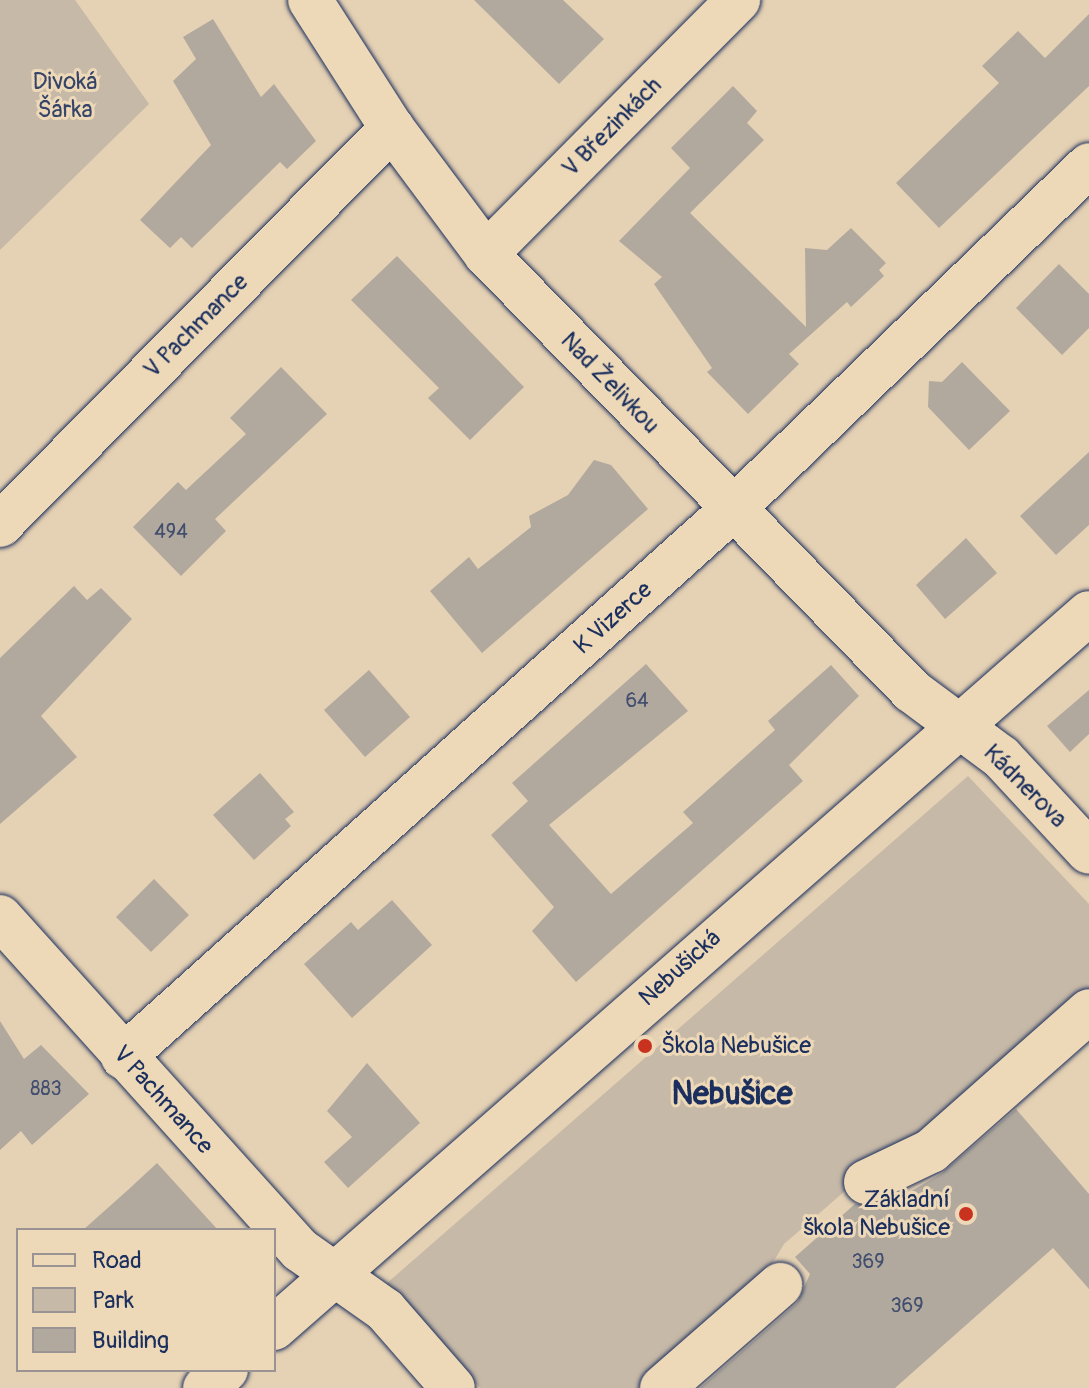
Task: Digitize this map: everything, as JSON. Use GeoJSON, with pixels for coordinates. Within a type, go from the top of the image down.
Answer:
{"type":"FeatureCollection","features":[{"type":"Feature","properties":{"kind":"street","name":"Nad Želivkou"},"geometry":{"type":"LineString","coordinates":[[310,0],[392,128],[486,254],[912,691],[957,725]]}},
{"type":"Feature","properties":{"kind":"street","name":"V Březinkách"},"geometry":{"type":"LineString","coordinates":[[486,254],[738,0]]}},
{"type":"Feature","properties":{"kind":"street","name":"V Pachmance"},"geometry":{"type":"LineString","coordinates":[[0,525],[392,128]]}},
{"type":"Feature","properties":{"kind":"street","name":"K Vizerce"},"geometry":{"type":"LineString","coordinates":[[123,1057],[733,509],[1089,165]]}},
{"type":"Feature","properties":{"kind":"street","name":"Nebušická"},"geometry":{"type":"LineString","coordinates":[[276,1326],[957,725],[1089,613]]}},
{"type":"Feature","properties":{"kind":"street","name":"Kádnerova"},"geometry":{"type":"LineString","coordinates":[[957,725],[1001,757],[1089,852]]}},
{"type":"Feature","properties":{"kind":"street","name":"V Pachmance"},"geometry":{"type":"LineString","coordinates":[[0,917],[300,1250],[335,1274]]}},
{"type":"Feature","properties":{"kind":"street"},"geometry":{"type":"LineString","coordinates":[[866,1182],[931,1151],[1089,1011]]}},
{"type":"Feature","properties":{"kind":"street"},"geometry":{"type":"LineString","coordinates":[[335,1274],[385,1310],[453,1388]]}},
{"type":"Feature","properties":{"kind":"street"},"geometry":{"type":"LineString","coordinates":[[662,1388],[780,1285]]}},
{"type":"Feature","properties":{"kind":"street"},"geometry":{"type":"LineString","coordinates":[[205,1388],[224,1372]]}},
{"type":"Feature","properties":{"kind":"green space","name":"Divoká Šárka"},"geometry":{"type":"Polygon","coordinates":[[[0,0],[75,0],[149,104],[0,250],[0,0]]]}},
{"type":"Feature","properties":{"kind":"green space"},"geometry":{"type":"Polygon","coordinates":[[[968,776],[1089,904],[1089,998],[929,1138],[884,1157],[784,1244],[756,1291],[645,1388],[480,1388],[386,1284],[968,776]]]}},
{"type":"Feature","properties":{"kind":"building"},"geometry":{"type":"Polygon","coordinates":[[[474,0],[563,0],[604,39],[559,84],[474,0]]]}},
{"type":"Feature","properties":{"kind":"building"},"geometry":{"type":"Polygon","coordinates":[[[1089,14],[1089,86],[939,228],[896,183],[999,83],[982,66],[1018,31],[1045,58],[1089,14]]]}},
{"type":"Feature","properties":{"kind":"building"},"geometry":{"type":"Polygon","coordinates":[[[213,19],[261,97],[274,84],[316,141],[287,169],[280,162],[192,248],[181,237],[170,248],[140,220],[211,145],[173,81],[196,59],[183,37],[213,19]]]}},
{"type":"Feature","properties":{"kind":"building"},"geometry":{"type":"Polygon","coordinates":[[[733,86],[757,111],[747,123],[764,140],[690,213],[806,327],[805,248],[827,250],[851,228],[886,263],[879,270],[884,276],[851,307],[847,302],[789,354],[799,364],[748,414],[707,372],[712,368],[654,284],[662,277],[619,241],[690,168],[671,148],[733,86]]]}},
{"type":"Feature","properties":{"kind":"building"},"geometry":{"type":"Polygon","coordinates":[[[397,256],[524,387],[470,440],[428,398],[439,388],[351,300],[397,256]]]}},
{"type":"Feature","properties":{"kind":"building"},"geometry":{"type":"Polygon","coordinates":[[[1059,264],[1089,294],[1089,328],[1062,355],[1016,308],[1059,264]]]}},
{"type":"Feature","properties":{"kind":"building"},"geometry":{"type":"Polygon","coordinates":[[[962,362],[1010,411],[969,450],[928,407],[929,381],[942,382],[962,362]]]}},
{"type":"Feature","properties":{"kind":"building"},"geometry":{"type":"Polygon","coordinates":[[[281,367],[327,414],[215,519],[226,531],[181,576],[133,527],[178,482],[186,490],[246,434],[230,418],[281,367]]]}},
{"type":"Feature","properties":{"kind":"building"},"geometry":{"type":"Polygon","coordinates":[[[1089,452],[1089,525],[1056,555],[1020,516],[1089,452]]]}},
{"type":"Feature","properties":{"kind":"building"},"geometry":{"type":"Polygon","coordinates":[[[594,460],[611,465],[648,509],[482,653],[430,591],[469,557],[478,569],[531,527],[529,516],[568,495],[594,460]]]}},
{"type":"Feature","properties":{"kind":"building"},"geometry":{"type":"Polygon","coordinates":[[[966,538],[997,573],[945,619],[916,585],[966,538]]]}},
{"type":"Feature","properties":{"kind":"building"},"geometry":{"type":"Polygon","coordinates":[[[74,586],[87,600],[101,588],[132,619],[41,716],[77,757],[0,824],[0,658],[74,586]]]}},
{"type":"Feature","properties":{"kind":"building"},"geometry":{"type":"Polygon","coordinates":[[[646,664],[688,711],[549,825],[611,894],[693,823],[683,812],[775,730],[768,721],[831,665],[859,696],[789,765],[803,781],[576,982],[532,931],[554,907],[491,835],[528,801],[512,783],[646,664]]]}},
{"type":"Feature","properties":{"kind":"building"},"geometry":{"type":"Polygon","coordinates":[[[369,670],[410,717],[365,757],[324,710],[369,670]]]}},
{"type":"Feature","properties":{"kind":"building"},"geometry":{"type":"Polygon","coordinates":[[[1089,690],[1089,734],[1070,752],[1047,726],[1089,690]]]}},
{"type":"Feature","properties":{"kind":"building"},"geometry":{"type":"Polygon","coordinates":[[[260,773],[294,812],[285,819],[291,826],[254,860],[213,815],[260,773]]]}},
{"type":"Feature","properties":{"kind":"building"},"geometry":{"type":"Polygon","coordinates":[[[154,879],[189,915],[151,952],[116,917],[154,879]]]}},
{"type":"Feature","properties":{"kind":"building"},"geometry":{"type":"Polygon","coordinates":[[[392,900],[432,945],[352,1018],[304,964],[351,922],[358,930],[392,900]]]}},
{"type":"Feature","properties":{"kind":"building"},"geometry":{"type":"Polygon","coordinates":[[[0,1021],[24,1059],[41,1045],[89,1094],[32,1145],[21,1131],[0,1150],[0,1021]]]}},
{"type":"Feature","properties":{"kind":"building"},"geometry":{"type":"Polygon","coordinates":[[[367,1063],[420,1123],[348,1188],[324,1162],[352,1137],[327,1111],[367,1063]]]}},
{"type":"Feature","properties":{"kind":"building","name":"Základní škola Nebušice"},"geometry":{"type":"Polygon","coordinates":[[[1016,1109],[1089,1194],[1089,1289],[1053,1248],[895,1388],[700,1388],[797,1303],[810,1274],[795,1257],[855,1204],[888,1205],[942,1173],[1016,1109]]]}},
{"type":"Feature","properties":{"kind":"building"},"geometry":{"type":"Polygon","coordinates":[[[157,1163],[216,1228],[85,1228],[157,1163]]]}},
{"type":"Feature","properties":{"kind":"place","name":"Škola Nebušice"},"geometry":{"type":"Point","coordinates":[645,1046]}},
{"type":"Feature","properties":{"kind":"place","name":"Základní škola Nebušice"},"geometry":{"type":"Point","coordinates":[966,1214]}},
{"type":"Feature","properties":{"kind":"district","name":"Nebušice"},"geometry":{"type":"Point","coordinates":[732,1094]}}]}
